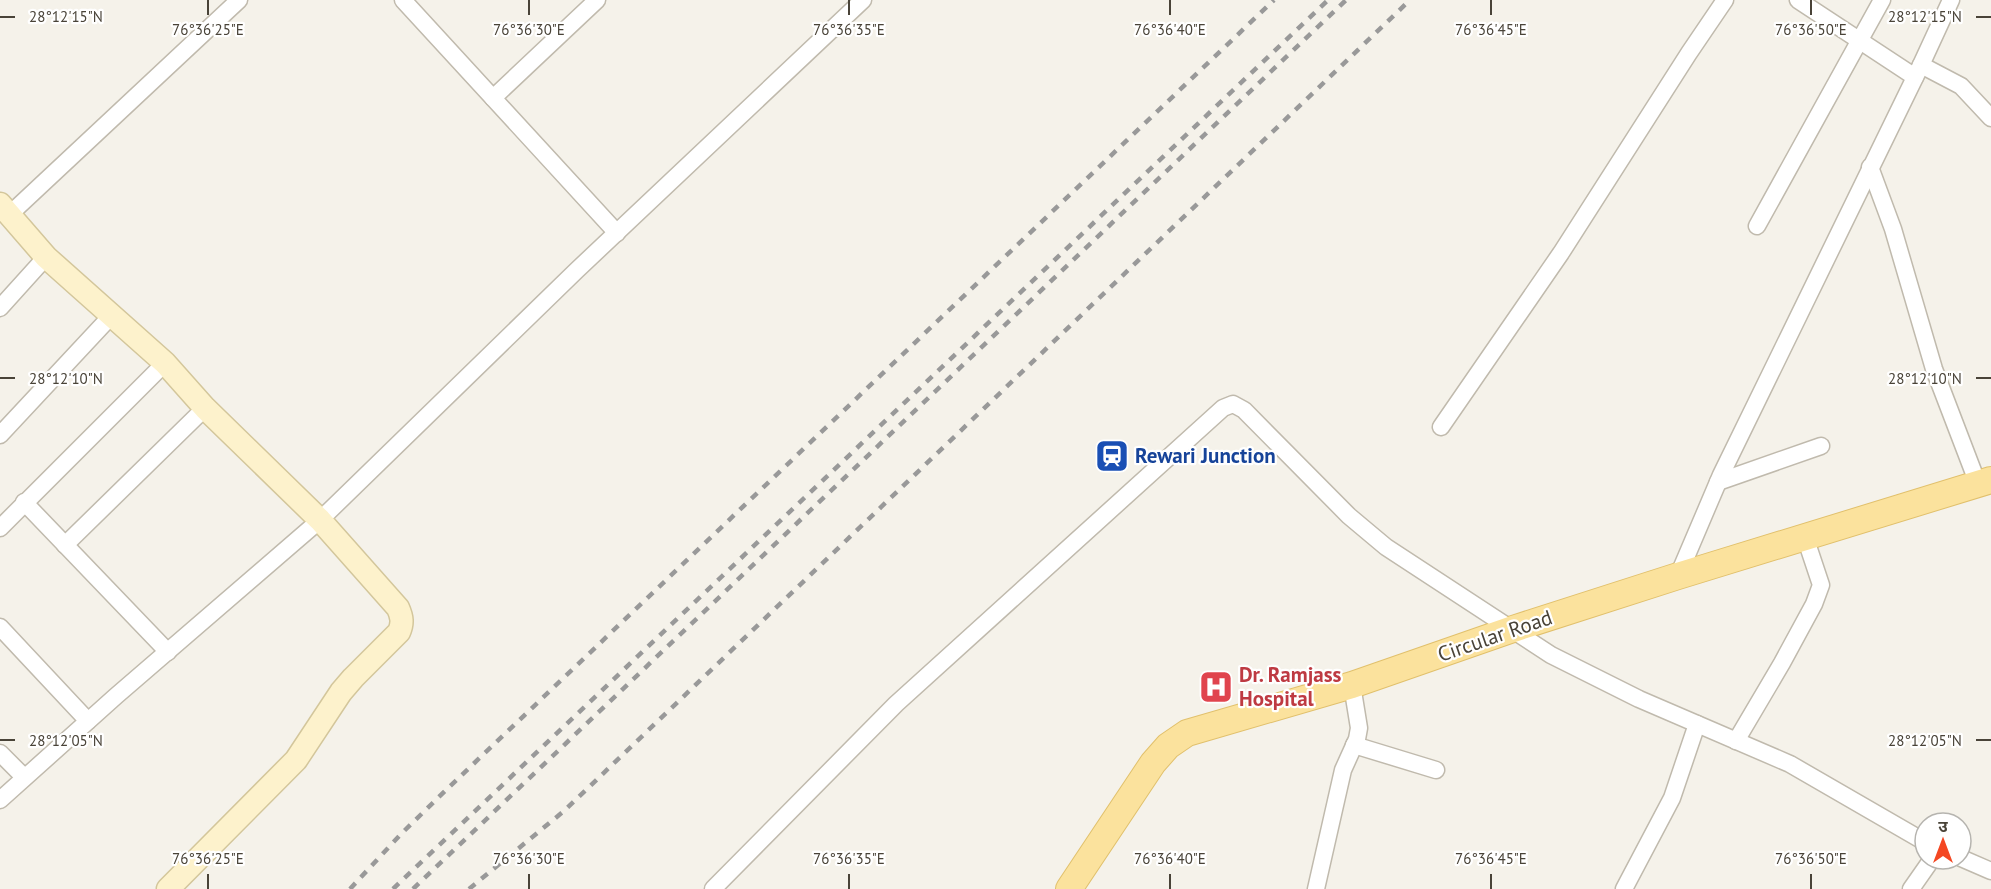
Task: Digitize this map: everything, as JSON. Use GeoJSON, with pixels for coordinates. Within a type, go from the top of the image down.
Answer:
{"type":"FeatureCollection","features":[{"type":"Feature","properties":{"kind":"main road","name":"Circular Road"},"geometry":{"type":"LineString","coordinates":[[1068,889],[1153,763],[1168,746],[1187,733],[1352,685],[1513,629],[1678,576],[1984,482]]}},
{"type":"Feature","properties":{"kind":"street"},"geometry":{"type":"LineString","coordinates":[[168,889],[296,760],[340,692],[399,632],[403,622],[398,608],[320,520],[205,408],[165,363],[46,257],[5,210],[239,0]]}},
{"type":"Feature","properties":{"kind":"street"},"geometry":{"type":"LineString","coordinates":[[404,0],[617,233]]}},
{"type":"Feature","properties":{"kind":"street"},"geometry":{"type":"LineString","coordinates":[[493,98],[597,0]]}},
{"type":"Feature","properties":{"kind":"street"},"geometry":{"type":"LineString","coordinates":[[0,800],[320,520],[617,233],[863,0]]}},
{"type":"Feature","properties":{"kind":"street"},"geometry":{"type":"LineString","coordinates":[[1441,427],[1561,253],[1725,0]]}},
{"type":"Feature","properties":{"kind":"street"},"geometry":{"type":"LineString","coordinates":[[1798,0],[1860,41],[1918,71],[1961,86],[1990,113]]}},
{"type":"Feature","properties":{"kind":"street"},"geometry":{"type":"LineString","coordinates":[[1757,226],[1882,0]]}},
{"type":"Feature","properties":{"kind":"street"},"geometry":{"type":"LineString","coordinates":[[1678,576],[1718,482],[1951,0]]}},
{"type":"Feature","properties":{"kind":"street"},"geometry":{"type":"LineString","coordinates":[[1870,167],[1893,229],[1934,369],[1984,482]]}},
{"type":"Feature","properties":{"kind":"street"},"geometry":{"type":"LineString","coordinates":[[0,308],[46,257]]}},
{"type":"Feature","properties":{"kind":"street"},"geometry":{"type":"LineString","coordinates":[[0,435],[111,315]]}},
{"type":"Feature","properties":{"kind":"street"},"geometry":{"type":"LineString","coordinates":[[0,528],[165,363]]}},
{"type":"Feature","properties":{"kind":"street"},"geometry":{"type":"LineString","coordinates":[[713,889],[896,704],[1223,408],[1233,404],[1244,410],[1349,516],[1386,547],[1551,655],[1594,678],[1790,764],[1913,835]]}},
{"type":"Feature","properties":{"kind":"street"},"geometry":{"type":"LineString","coordinates":[[65,545],[205,408]]}},
{"type":"Feature","properties":{"kind":"street"},"geometry":{"type":"LineString","coordinates":[[1718,482],[1821,446]]}},
{"type":"Feature","properties":{"kind":"street"},"geometry":{"type":"LineString","coordinates":[[24,502],[168,651]]}},
{"type":"Feature","properties":{"kind":"street"},"geometry":{"type":"LineString","coordinates":[[1736,741],[1782,663],[1814,604],[1821,585],[1805,537]]}},
{"type":"Feature","properties":{"kind":"street"},"geometry":{"type":"LineString","coordinates":[[0,627],[88,721]]}},
{"type":"Feature","properties":{"kind":"street"},"geometry":{"type":"LineString","coordinates":[[1316,889],[1343,770],[1359,728],[1352,685]]}},
{"type":"Feature","properties":{"kind":"street"},"geometry":{"type":"LineString","coordinates":[[1624,889],[1672,798],[1697,724]]}},
{"type":"Feature","properties":{"kind":"street"},"geometry":{"type":"LineString","coordinates":[[1354,745],[1436,770]]}},
{"type":"Feature","properties":{"kind":"street"},"geometry":{"type":"LineString","coordinates":[[0,753],[24,777]]}},
{"type":"Feature","properties":{"kind":"street"},"geometry":{"type":"LineString","coordinates":[[1973,864],[1991,872]]}},
{"type":"Feature","properties":{"kind":"street"},"geometry":{"type":"LineString","coordinates":[[1911,889],[1924,871]]}},
{"type":"Feature","properties":{"kind":"railway"},"geometry":{"type":"LineString","coordinates":[[350,889],[445,791],[1274,0]]}},
{"type":"Feature","properties":{"kind":"railway"},"geometry":{"type":"LineString","coordinates":[[393,889],[1328,0]]}},
{"type":"Feature","properties":{"kind":"railway"},"geometry":{"type":"LineString","coordinates":[[413,889],[1346,0]]}},
{"type":"Feature","properties":{"kind":"railway"},"geometry":{"type":"LineString","coordinates":[[469,889],[564,811],[1410,0]]}},
{"type":"Feature","properties":{"kind":"place","name":"Rewari Junction"},"geometry":{"type":"Point","coordinates":[1112,456]}},
{"type":"Feature","properties":{"kind":"place","name":"Dr. Ramjass Hospital"},"geometry":{"type":"Point","coordinates":[1216,687]}}]}
